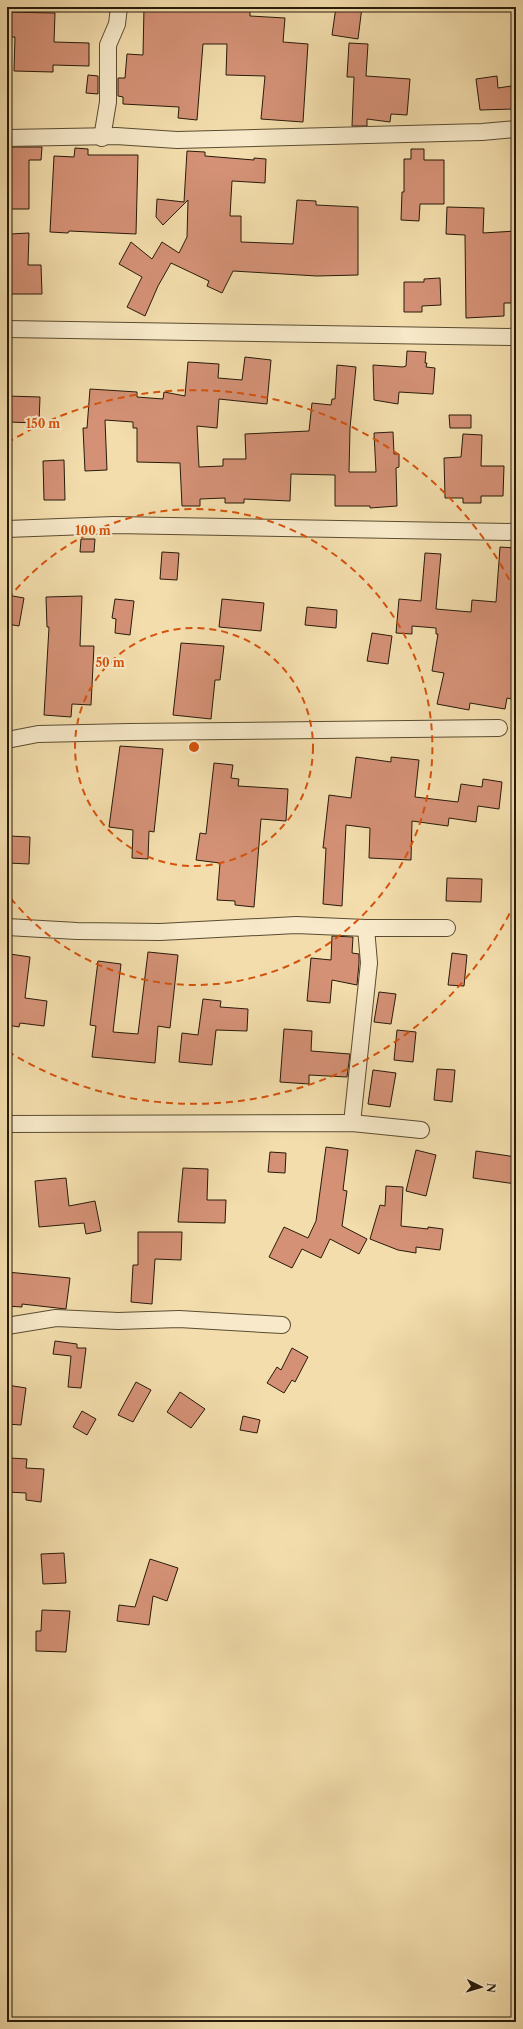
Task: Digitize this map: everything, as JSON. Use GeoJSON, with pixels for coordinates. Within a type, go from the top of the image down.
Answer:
{"type":"FeatureCollection","features":[{"type":"Feature","properties":{"kind":"street"},"geometry":{"type":"LineString","coordinates":[[102,138],[108,102],[108,45],[117,24],[119,7]]}},
{"type":"Feature","properties":{"kind":"street"},"geometry":{"type":"LineString","coordinates":[[7,138],[102,138],[116,136],[176,140],[482,132],[516,129]]}},
{"type":"Feature","properties":{"kind":"street"},"geometry":{"type":"LineString","coordinates":[[7,329],[516,337]]}},
{"type":"Feature","properties":{"kind":"street"},"geometry":{"type":"LineString","coordinates":[[7,529],[114,525],[516,532]]}},
{"type":"Feature","properties":{"kind":"street"},"geometry":{"type":"LineString","coordinates":[[7,740],[38,734],[499,728]]}},
{"type":"Feature","properties":{"kind":"street"},"geometry":{"type":"LineString","coordinates":[[7,927],[78,931],[160,932],[296,925],[366,928],[447,928]]}},
{"type":"Feature","properties":{"kind":"street"},"geometry":{"type":"LineString","coordinates":[[352,1124],[369,963],[366,928]]}},
{"type":"Feature","properties":{"kind":"street"},"geometry":{"type":"LineString","coordinates":[[7,1124],[352,1124],[421,1130]]}},
{"type":"Feature","properties":{"kind":"street"},"geometry":{"type":"LineString","coordinates":[[7,1326],[56,1318],[118,1321],[179,1318],[282,1325]]}},
{"type":"Feature","properties":{"kind":"building"},"geometry":{"type":"Polygon","coordinates":[[[144,7],[250,7],[250,16],[285,18],[283,42],[308,44],[303,122],[261,119],[265,76],[226,75],[227,44],[203,44],[197,120],[178,118],[179,107],[123,104],[123,97],[118,96],[118,78],[125,78],[127,54],[143,55],[144,7]]]}},
{"type":"Feature","properties":{"kind":"building"},"geometry":{"type":"Polygon","coordinates":[[[336,7],[362,7],[358,39],[332,35],[336,7]]]}},
{"type":"Feature","properties":{"kind":"building"},"geometry":{"type":"Polygon","coordinates":[[[7,12],[55,13],[54,42],[89,43],[89,66],[53,65],[53,72],[14,71],[15,37],[7,37],[7,12]]]}},
{"type":"Feature","properties":{"kind":"building"},"geometry":{"type":"Polygon","coordinates":[[[349,43],[368,44],[366,76],[410,79],[407,115],[391,114],[390,122],[367,119],[367,126],[352,126],[354,77],[347,77],[349,43]]]}},
{"type":"Feature","properties":{"kind":"building"},"geometry":{"type":"Polygon","coordinates":[[[88,75],[98,76],[98,94],[86,93],[88,75]]]}},
{"type":"Feature","properties":{"kind":"building"},"geometry":{"type":"Polygon","coordinates":[[[497,76],[498,88],[511,86],[514,109],[480,110],[476,79],[497,76]]]}},
{"type":"Feature","properties":{"kind":"building"},"geometry":{"type":"Polygon","coordinates":[[[10,147],[42,147],[41,160],[29,160],[29,209],[8,209],[10,147]]]}},
{"type":"Feature","properties":{"kind":"building"},"geometry":{"type":"Polygon","coordinates":[[[75,148],[88,149],[88,155],[138,155],[136,234],[69,231],[68,233],[50,232],[54,156],[74,157],[75,148]]]}},
{"type":"Feature","properties":{"kind":"building"},"geometry":{"type":"Polygon","coordinates":[[[411,149],[424,149],[424,160],[444,160],[444,204],[420,204],[419,221],[401,220],[402,192],[404,192],[404,159],[411,159],[411,149]]]}},
{"type":"Feature","properties":{"kind":"building"},"geometry":{"type":"Polygon","coordinates":[[[187,151],[205,152],[205,156],[254,160],[254,158],[266,159],[265,183],[232,181],[230,216],[241,216],[241,242],[293,244],[297,200],[316,201],[316,205],[358,207],[358,275],[317,276],[233,271],[222,293],[207,286],[209,281],[171,263],[158,286],[145,316],[127,307],[142,277],[119,264],[131,242],[152,259],[162,242],[179,253],[187,237],[188,200],[163,225],[156,217],[157,199],[184,202],[187,151]]]}},
{"type":"Feature","properties":{"kind":"building"},"geometry":{"type":"Polygon","coordinates":[[[447,207],[484,208],[483,233],[516,231],[516,303],[504,303],[504,316],[466,318],[465,235],[446,234],[447,207]]]}},
{"type":"Feature","properties":{"kind":"building"},"geometry":{"type":"Polygon","coordinates":[[[29,233],[28,265],[41,265],[42,294],[11,294],[10,234],[29,233]]]}},
{"type":"Feature","properties":{"kind":"building"},"geometry":{"type":"Polygon","coordinates":[[[440,278],[441,305],[422,306],[422,312],[404,312],[404,282],[424,282],[424,279],[440,278]]]}},
{"type":"Feature","properties":{"kind":"building"},"geometry":{"type":"Polygon","coordinates":[[[407,351],[426,352],[426,367],[435,368],[433,394],[399,392],[398,404],[374,400],[373,365],[406,366],[407,351]]]}},
{"type":"Feature","properties":{"kind":"building"},"geometry":{"type":"Polygon","coordinates":[[[245,357],[271,360],[267,404],[219,399],[217,428],[197,426],[199,467],[223,466],[223,459],[246,459],[245,434],[309,431],[312,403],[331,405],[332,399],[335,399],[337,365],[356,367],[350,428],[349,472],[376,472],[374,433],[393,432],[394,454],[399,454],[399,467],[396,468],[397,506],[370,508],[370,506],[335,506],[335,475],[291,474],[290,501],[244,499],[244,503],[225,503],[225,498],[200,499],[200,506],[182,506],[180,463],[137,462],[137,428],[133,428],[133,422],[105,420],[107,470],[85,471],[83,428],[87,428],[90,389],[137,392],[137,397],[163,399],[164,392],[185,396],[188,362],[219,364],[218,378],[242,380],[245,357]]]}},
{"type":"Feature","properties":{"kind":"building"},"geometry":{"type":"Polygon","coordinates":[[[7,396],[40,397],[39,423],[7,422],[7,396]]]}},
{"type":"Feature","properties":{"kind":"building"},"geometry":{"type":"Polygon","coordinates":[[[449,415],[471,415],[471,428],[450,428],[449,415]]]}},
{"type":"Feature","properties":{"kind":"building"},"geometry":{"type":"Polygon","coordinates":[[[463,434],[482,435],[481,466],[504,466],[503,496],[481,496],[481,503],[463,503],[463,498],[445,498],[444,458],[461,457],[463,434]]]}},
{"type":"Feature","properties":{"kind":"building"},"geometry":{"type":"Polygon","coordinates":[[[64,460],[65,500],[44,500],[43,461],[64,460]]]}},
{"type":"Feature","properties":{"kind":"building"},"geometry":{"type":"Polygon","coordinates":[[[81,539],[95,539],[94,552],[80,552],[81,539]]]}},
{"type":"Feature","properties":{"kind":"building"},"geometry":{"type":"Polygon","coordinates":[[[500,547],[516,548],[516,700],[507,698],[505,709],[470,703],[469,710],[437,704],[444,673],[432,671],[438,634],[436,634],[436,628],[412,626],[412,634],[396,633],[399,599],[421,601],[425,553],[441,554],[436,609],[471,612],[472,600],[496,602],[500,547]]]}},
{"type":"Feature","properties":{"kind":"building"},"geometry":{"type":"Polygon","coordinates":[[[162,552],[179,553],[177,580],[160,579],[162,552]]]}},
{"type":"Feature","properties":{"kind":"building"},"geometry":{"type":"Polygon","coordinates":[[[7,595],[24,598],[19,626],[7,624],[7,595]]]}},
{"type":"Feature","properties":{"kind":"building"},"geometry":{"type":"Polygon","coordinates":[[[82,596],[80,646],[94,646],[91,705],[72,704],[71,717],[44,715],[49,627],[47,627],[46,597],[82,596]]]}},
{"type":"Feature","properties":{"kind":"building"},"geometry":{"type":"Polygon","coordinates":[[[115,599],[134,601],[130,635],[115,633],[116,619],[112,618],[115,599]]]}},
{"type":"Feature","properties":{"kind":"building"},"geometry":{"type":"Polygon","coordinates":[[[222,599],[264,603],[261,631],[219,627],[222,599]]]}},
{"type":"Feature","properties":{"kind":"building"},"geometry":{"type":"Polygon","coordinates":[[[307,607],[337,610],[336,628],[305,625],[307,607]]]}},
{"type":"Feature","properties":{"kind":"building"},"geometry":{"type":"Polygon","coordinates":[[[372,633],[392,636],[388,664],[367,661],[372,633]]]}},
{"type":"Feature","properties":{"kind":"building"},"geometry":{"type":"Polygon","coordinates":[[[181,643],[224,646],[220,680],[215,680],[211,719],[173,715],[181,643]]]}},
{"type":"Feature","properties":{"kind":"building"},"geometry":{"type":"Polygon","coordinates":[[[120,746],[163,749],[154,832],[149,831],[148,859],[132,858],[133,830],[109,827],[120,746]]]}},
{"type":"Feature","properties":{"kind":"building"},"geometry":{"type":"Polygon","coordinates":[[[356,757],[391,762],[391,757],[419,760],[415,797],[458,802],[461,784],[482,787],[483,779],[502,782],[499,809],[478,806],[476,822],[449,818],[448,826],[412,821],[411,860],[369,858],[370,828],[346,825],[342,906],[323,904],[326,848],[323,848],[329,795],[351,798],[356,757]]]}},
{"type":"Feature","properties":{"kind":"building"},"geometry":{"type":"Polygon","coordinates":[[[214,763],[233,765],[231,778],[239,779],[238,786],[288,789],[286,821],[261,819],[254,907],[235,905],[235,901],[217,900],[220,863],[196,860],[200,833],[206,834],[214,763]]]}},
{"type":"Feature","properties":{"kind":"building"},"geometry":{"type":"Polygon","coordinates":[[[9,836],[30,837],[29,864],[8,863],[9,836]]]}},
{"type":"Feature","properties":{"kind":"building"},"geometry":{"type":"Polygon","coordinates":[[[447,878],[482,879],[481,902],[446,901],[447,878]]]}},
{"type":"Feature","properties":{"kind":"building"},"geometry":{"type":"Polygon","coordinates":[[[332,936],[353,937],[352,953],[359,954],[357,985],[332,980],[330,1003],[307,1001],[311,958],[331,960],[332,936]]]}},
{"type":"Feature","properties":{"kind":"building"},"geometry":{"type":"Polygon","coordinates":[[[148,952],[178,955],[170,1028],[158,1026],[155,1063],[92,1057],[96,1026],[90,1025],[98,961],[121,964],[113,1032],[138,1034],[148,952]]]}},
{"type":"Feature","properties":{"kind":"building"},"geometry":{"type":"Polygon","coordinates":[[[452,953],[467,955],[464,986],[448,985],[452,953]]]}},
{"type":"Feature","properties":{"kind":"building"},"geometry":{"type":"Polygon","coordinates":[[[10,954],[30,957],[25,998],[47,1001],[44,1026],[20,1023],[19,1027],[7,1025],[7,978],[10,954]]]}},
{"type":"Feature","properties":{"kind":"building"},"geometry":{"type":"Polygon","coordinates":[[[379,992],[396,994],[391,1024],[374,1022],[379,992]]]}},
{"type":"Feature","properties":{"kind":"building"},"geometry":{"type":"Polygon","coordinates":[[[203,999],[221,1001],[220,1007],[248,1009],[247,1031],[216,1030],[212,1065],[179,1062],[182,1033],[198,1035],[203,999]]]}},
{"type":"Feature","properties":{"kind":"building"},"geometry":{"type":"Polygon","coordinates":[[[284,1029],[312,1031],[311,1051],[350,1054],[347,1077],[309,1075],[309,1084],[280,1082],[284,1029]]]}},
{"type":"Feature","properties":{"kind":"building"},"geometry":{"type":"Polygon","coordinates":[[[397,1030],[416,1032],[413,1062],[394,1060],[397,1030]]]}},
{"type":"Feature","properties":{"kind":"building"},"geometry":{"type":"Polygon","coordinates":[[[437,1069],[455,1070],[452,1102],[434,1100],[437,1069]]]}},
{"type":"Feature","properties":{"kind":"building"},"geometry":{"type":"Polygon","coordinates":[[[373,1070],[396,1073],[390,1107],[368,1104],[373,1070]]]}},
{"type":"Feature","properties":{"kind":"building"},"geometry":{"type":"Polygon","coordinates":[[[326,1147],[348,1150],[343,1190],[347,1191],[342,1226],[367,1239],[359,1254],[330,1239],[321,1258],[302,1249],[292,1268],[269,1257],[284,1227],[308,1238],[316,1221],[326,1147]]]}},
{"type":"Feature","properties":{"kind":"building"},"geometry":{"type":"Polygon","coordinates":[[[416,1150],[436,1155],[426,1196],[406,1191],[416,1150]]]}},
{"type":"Feature","properties":{"kind":"building"},"geometry":{"type":"Polygon","coordinates":[[[476,1151],[516,1157],[516,1184],[473,1178],[476,1151]]]}},
{"type":"Feature","properties":{"kind":"building"},"geometry":{"type":"Polygon","coordinates":[[[270,1152],[286,1153],[285,1173],[268,1172],[270,1152]]]}},
{"type":"Feature","properties":{"kind":"building"},"geometry":{"type":"Polygon","coordinates":[[[183,1168],[208,1169],[207,1200],[226,1200],[225,1223],[178,1222],[183,1168]]]}},
{"type":"Feature","properties":{"kind":"building"},"geometry":{"type":"Polygon","coordinates":[[[66,1178],[69,1206],[95,1201],[101,1231],[86,1234],[84,1223],[39,1227],[35,1181],[66,1178]]]}},
{"type":"Feature","properties":{"kind":"building"},"geometry":{"type":"Polygon","coordinates":[[[386,1186],[403,1187],[401,1226],[443,1229],[440,1250],[416,1247],[416,1253],[398,1250],[370,1239],[380,1205],[385,1206],[386,1186]]]}},
{"type":"Feature","properties":{"kind":"building"},"geometry":{"type":"Polygon","coordinates":[[[138,1232],[182,1232],[181,1260],[155,1259],[152,1304],[131,1302],[133,1265],[138,1265],[138,1232]]]}},
{"type":"Feature","properties":{"kind":"building"},"geometry":{"type":"Polygon","coordinates":[[[7,1272],[70,1278],[66,1309],[22,1304],[22,1307],[7,1306],[7,1272]]]}},
{"type":"Feature","properties":{"kind":"building"},"geometry":{"type":"Polygon","coordinates":[[[55,1341],[77,1344],[77,1348],[86,1348],[81,1388],[68,1387],[71,1356],[53,1354],[55,1341]]]}},
{"type":"Feature","properties":{"kind":"building"},"geometry":{"type":"Polygon","coordinates":[[[292,1348],[308,1357],[295,1382],[292,1380],[284,1393],[267,1383],[277,1367],[281,1370],[292,1348]]]}},
{"type":"Feature","properties":{"kind":"building"},"geometry":{"type":"Polygon","coordinates":[[[136,1382],[151,1390],[133,1422],[118,1415],[136,1382]]]}},
{"type":"Feature","properties":{"kind":"building"},"geometry":{"type":"Polygon","coordinates":[[[7,1385],[26,1388],[21,1425],[7,1424],[7,1385]]]}},
{"type":"Feature","properties":{"kind":"building"},"geometry":{"type":"Polygon","coordinates":[[[180,1392],[205,1409],[191,1428],[167,1412],[180,1392]]]}},
{"type":"Feature","properties":{"kind":"building"},"geometry":{"type":"Polygon","coordinates":[[[82,1411],[96,1419],[87,1435],[73,1427],[82,1411]]]}},
{"type":"Feature","properties":{"kind":"building"},"geometry":{"type":"Polygon","coordinates":[[[243,1416],[260,1420],[257,1433],[240,1430],[243,1416]]]}},
{"type":"Feature","properties":{"kind":"building"},"geometry":{"type":"Polygon","coordinates":[[[10,1458],[27,1459],[26,1468],[44,1469],[41,1502],[26,1500],[26,1493],[8,1492],[10,1458]]]}},
{"type":"Feature","properties":{"kind":"building"},"geometry":{"type":"Polygon","coordinates":[[[64,1553],[66,1583],[43,1584],[41,1554],[64,1553]]]}},
{"type":"Feature","properties":{"kind":"building"},"geometry":{"type":"Polygon","coordinates":[[[150,1559],[178,1568],[167,1601],[153,1596],[149,1625],[117,1621],[119,1605],[135,1607],[150,1559]]]}},
{"type":"Feature","properties":{"kind":"building"},"geometry":{"type":"Polygon","coordinates":[[[42,1610],[70,1611],[66,1652],[36,1651],[36,1631],[41,1631],[42,1610]]]}}]}
